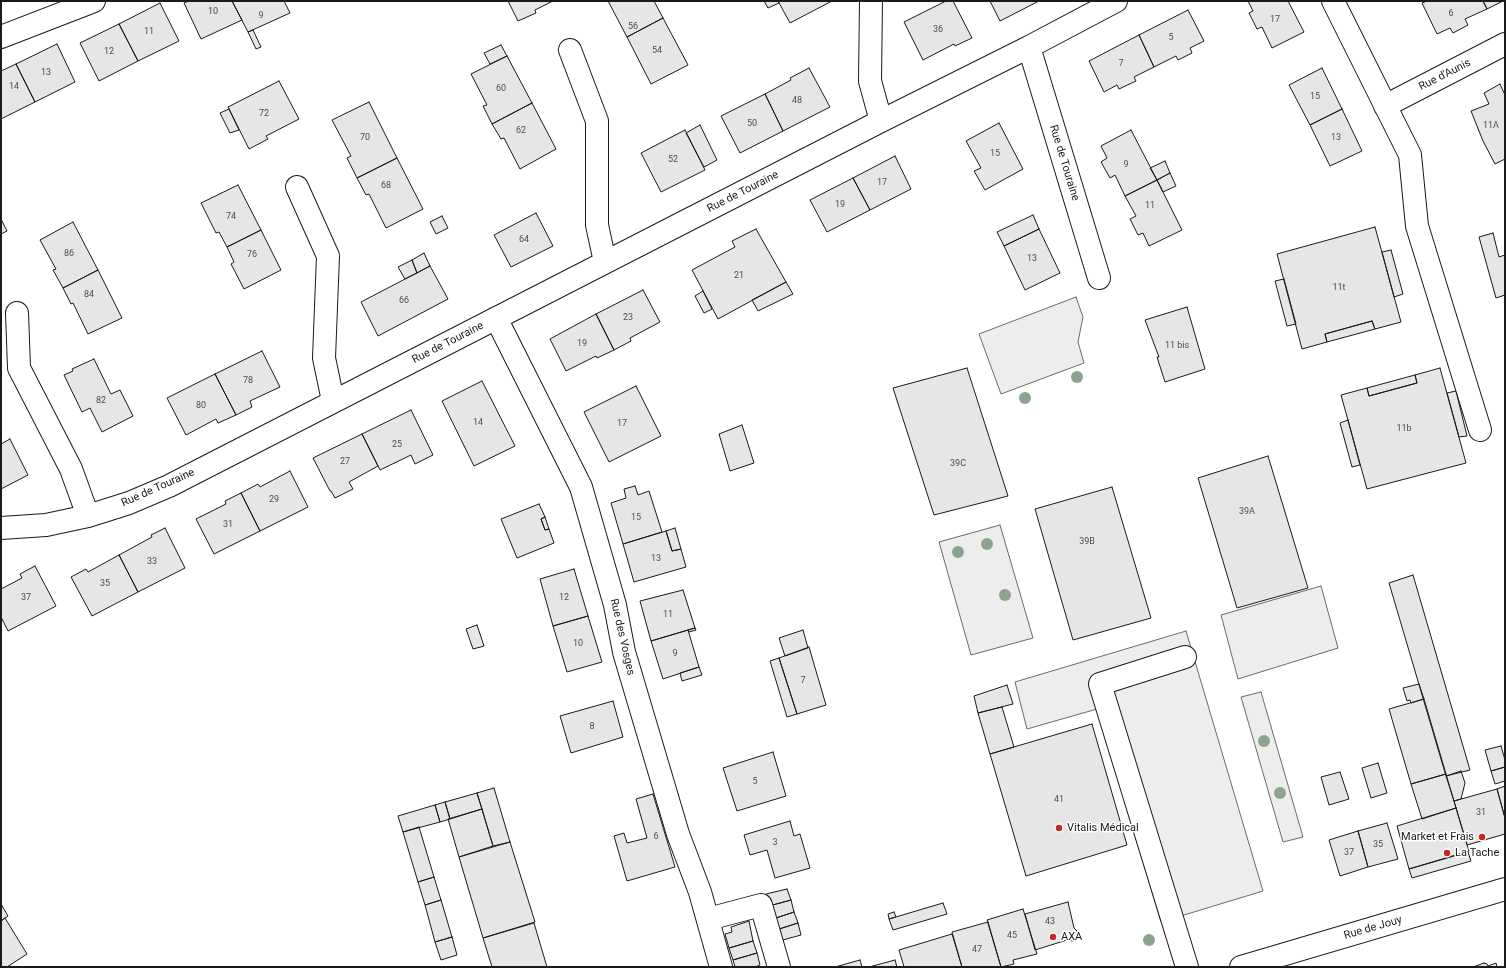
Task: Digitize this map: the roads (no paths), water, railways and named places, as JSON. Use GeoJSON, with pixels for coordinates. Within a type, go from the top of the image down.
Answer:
{"type":"FeatureCollection","features":[{"type":"Feature","properties":{"kind":"street"},"geometry":{"type":"LineString","coordinates":[[1,37],[94,1]]}},
{"type":"Feature","properties":{"kind":"street"},"geometry":{"type":"LineString","coordinates":[[871,1],[870,81],[881,121]]}},
{"type":"Feature","properties":{"kind":"street","name":"Rue de Touraine"},"geometry":{"type":"LineString","coordinates":[[1,528],[46,525],[88,516],[129,503],[169,486],[881,121],[1029,47],[1116,1]]}},
{"type":"Feature","properties":{"kind":"street"},"geometry":{"type":"LineString","coordinates":[[1333,1],[1410,155],[1417,226],[1480,430]]}},
{"type":"Feature","properties":{"kind":"street","name":"Rue d'Aunis"},"geometry":{"type":"LineString","coordinates":[[1385,106],[1505,44]]}},
{"type":"Feature","properties":{"kind":"street","name":"Rue de Touraine"},"geometry":{"type":"LineString","coordinates":[[1029,47],[1099,278]]}},
{"type":"Feature","properties":{"kind":"street"},"geometry":{"type":"LineString","coordinates":[[570,50],[597,121],[596,225],[605,262]]}},
{"type":"Feature","properties":{"kind":"street"},"geometry":{"type":"LineString","coordinates":[[297,187],[328,256],[324,358],[333,401]]}},
{"type":"Feature","properties":{"kind":"street"},"geometry":{"type":"LineString","coordinates":[[17,314],[19,368],[71,469],[88,516]]}},
{"type":"Feature","properties":{"kind":"street","name":"Rue des Vosges"},"geometry":{"type":"LineString","coordinates":[[496,318],[581,487],[615,605],[628,666],[678,834],[700,892],[721,967]]}},
{"type":"Feature","properties":{"kind":"street"},"geometry":{"type":"LineString","coordinates":[[1185,656],[1100,684],[1187,967]]}},
{"type":"Feature","properties":{"kind":"street","name":"Rue de Jouy"},"geometry":{"type":"LineString","coordinates":[[1241,967],[1505,889]]}},
{"type":"Feature","properties":{"kind":"street"},"geometry":{"type":"LineString","coordinates":[[708,920],[761,906],[779,967]]}},
{"type":"Feature","properties":{"kind":"place","name":"Vitalis Médical"},"geometry":{"type":"Point","coordinates":[1059,828]}},
{"type":"Feature","properties":{"kind":"place","name":"Market et Frais"},"geometry":{"type":"Point","coordinates":[1482,837]}},
{"type":"Feature","properties":{"kind":"place","name":"La Tache"},"geometry":{"type":"Point","coordinates":[1447,853]}},
{"type":"Feature","properties":{"kind":"place","name":"AXA"},"geometry":{"type":"Point","coordinates":[1053,937]}}]}
